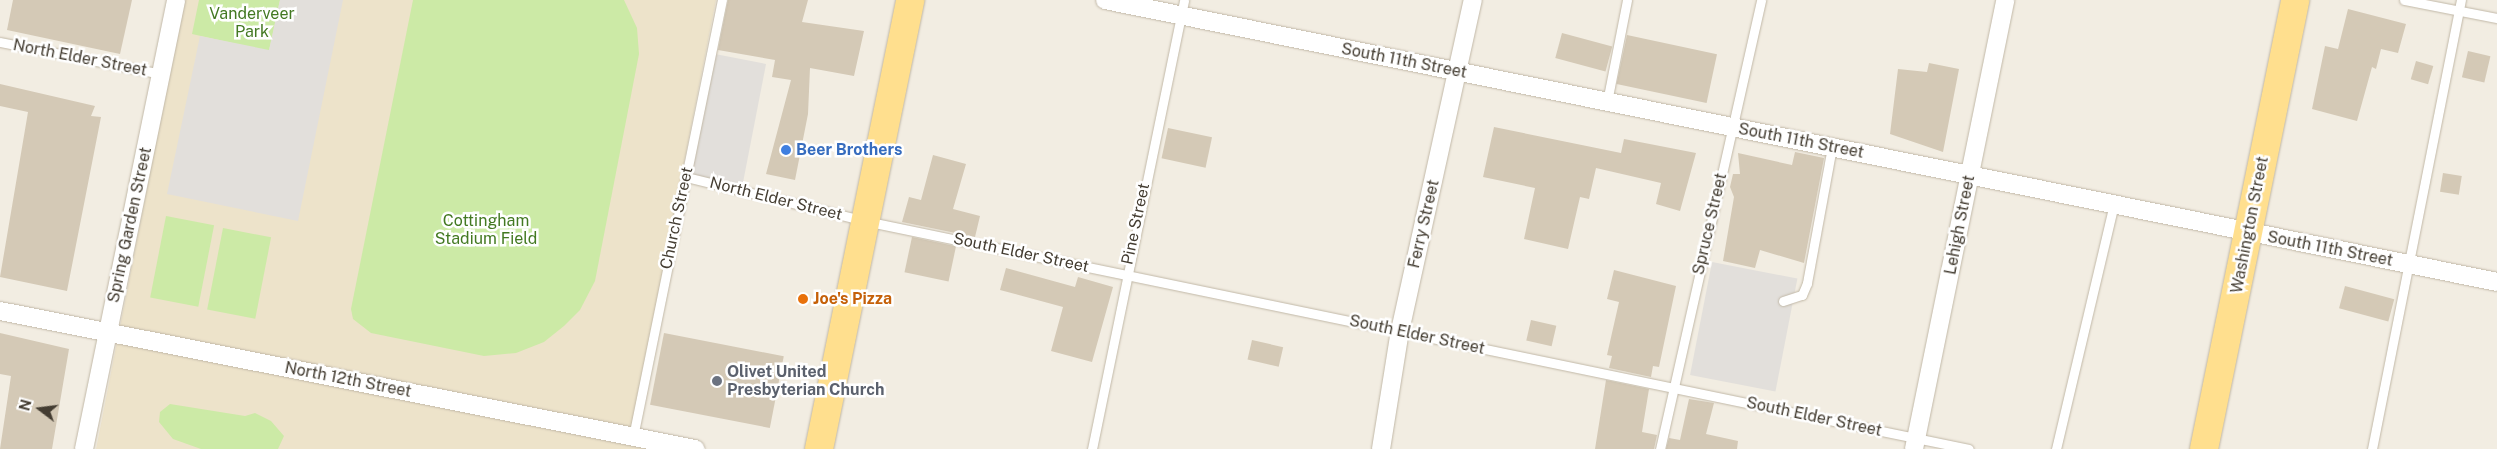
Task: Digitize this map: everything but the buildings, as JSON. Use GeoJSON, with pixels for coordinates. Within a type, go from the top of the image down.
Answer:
{"type":"FeatureCollection","features":[{"type":"Feature","properties":{"kind":"main road"},"geometry":{"type":"LineString","coordinates":[[819,449],[910,0]]}},
{"type":"Feature","properties":{"kind":"main road","name":"Washington Street"},"geometry":{"type":"LineString","coordinates":[[2204,449],[2295,0]]}},
{"type":"Feature","properties":{"kind":"street","name":"Spring Garden Street"},"geometry":{"type":"LineString","coordinates":[[84,449],[176,0]]}},
{"type":"Feature","properties":{"kind":"street","name":"South 11th Street"},"geometry":{"type":"LineString","coordinates":[[1105,0],[1183,8],[1458,72],[2497,282]]}},
{"type":"Feature","properties":{"kind":"street","name":"Ferry Street"},"geometry":{"type":"LineString","coordinates":[[1381,449],[1400,331],[1458,72],[1472,0]]}},
{"type":"Feature","properties":{"kind":"street","name":"Lehigh Street"},"geometry":{"type":"LineString","coordinates":[[1916,444],[2005,0]]}},
{"type":"Feature","properties":{"kind":"street","name":"North 12th Street"},"geometry":{"type":"LineString","coordinates":[[0,312],[696,449]]}},
{"type":"Feature","properties":{"kind":"lane","name":"Church Street"},"geometry":{"type":"LineString","coordinates":[[633,437],[722,0]]}},
{"type":"Feature","properties":{"kind":"lane"},"geometry":{"type":"LineString","coordinates":[[1607,102],[1627,0]]}},
{"type":"Feature","properties":{"kind":"lane","name":"Spruce Street"},"geometry":{"type":"LineString","coordinates":[[1660,449],[1671,387],[1761,0]]}},
{"type":"Feature","properties":{"kind":"lane"},"geometry":{"type":"LineString","coordinates":[[2404,0],[2497,18]]}},
{"type":"Feature","properties":{"kind":"lane"},"geometry":{"type":"LineString","coordinates":[[2372,449],[2461,0]]}},
{"type":"Feature","properties":{"kind":"lane","name":"Pine Street"},"geometry":{"type":"LineString","coordinates":[[1092,449],[1126,275],[1183,8]]}},
{"type":"Feature","properties":{"kind":"lane","name":"North Elder Street"},"geometry":{"type":"LineString","coordinates":[[0,42],[161,74]]}},
{"type":"Feature","properties":{"kind":"lane"},"geometry":{"type":"LineString","coordinates":[[1783,301],[1802,295],[1807,283],[1832,147]]}},
{"type":"Feature","properties":{"kind":"lane","name":"North Elder Street"},"geometry":{"type":"LineString","coordinates":[[686,177],[865,221]]}},
{"type":"Feature","properties":{"kind":"lane"},"geometry":{"type":"LineString","coordinates":[[2056,449],[2114,204]]}},
{"type":"Feature","properties":{"kind":"lane","name":"South Elder Street"},"geometry":{"type":"LineString","coordinates":[[865,221],[1671,387],[1916,444],[1969,449]]}},
{"type":"Feature","properties":{"kind":"shaded area"},"geometry":{"type":"Polygon","coordinates":[[[184,0],[716,0],[630,437],[690,449],[96,449],[184,0]]]}},
{"type":"Feature","properties":{"kind":"shaded area"},"geometry":{"type":"Polygon","coordinates":[[[280,0],[343,0],[298,221],[167,194],[200,36],[269,50],[280,0]]]}},
{"type":"Feature","properties":{"kind":"shaded area"},"geometry":{"type":"Polygon","coordinates":[[[715,54],[766,64],[743,185],[692,175],[715,54]]]}},
{"type":"Feature","properties":{"kind":"shaded area"},"geometry":{"type":"Polygon","coordinates":[[[1712,262],[1797,279],[1775,391],[1690,375],[1712,262]]]}},
{"type":"Feature","properties":{"kind":"green space","name":"Vanderveer Park"},"geometry":{"type":"Polygon","coordinates":[[[199,0],[280,0],[269,51],[192,34],[199,0]]]}},
{"type":"Feature","properties":{"kind":"green space","name":"Cottingham Stadium Field"},"geometry":{"type":"Polygon","coordinates":[[[413,0],[624,0],[637,28],[639,54],[595,281],[580,310],[564,326],[544,342],[516,353],[484,356],[371,333],[353,319],[351,309],[413,0]]]}},
{"type":"Feature","properties":{"kind":"green space"},"geometry":{"type":"Polygon","coordinates":[[[166,216],[214,225],[198,307],[150,297],[166,216]]]}},
{"type":"Feature","properties":{"kind":"green space"},"geometry":{"type":"Polygon","coordinates":[[[223,228],[271,237],[255,319],[207,309],[223,228]]]}},
{"type":"Feature","properties":{"kind":"green space"},"geometry":{"type":"Polygon","coordinates":[[[170,404],[245,416],[255,413],[271,421],[284,436],[278,449],[201,449],[173,439],[159,422],[160,412],[170,404]]]}},
{"type":"Feature","properties":{"kind":"place","name":"Beer Brothers"},"geometry":{"type":"Point","coordinates":[786,150]}},
{"type":"Feature","properties":{"kind":"place","name":"Joe's Pizza"},"geometry":{"type":"Point","coordinates":[803,299]}},
{"type":"Feature","properties":{"kind":"place","name":"Olivet United Presbyterian Church"},"geometry":{"type":"Point","coordinates":[717,381]}}]}
